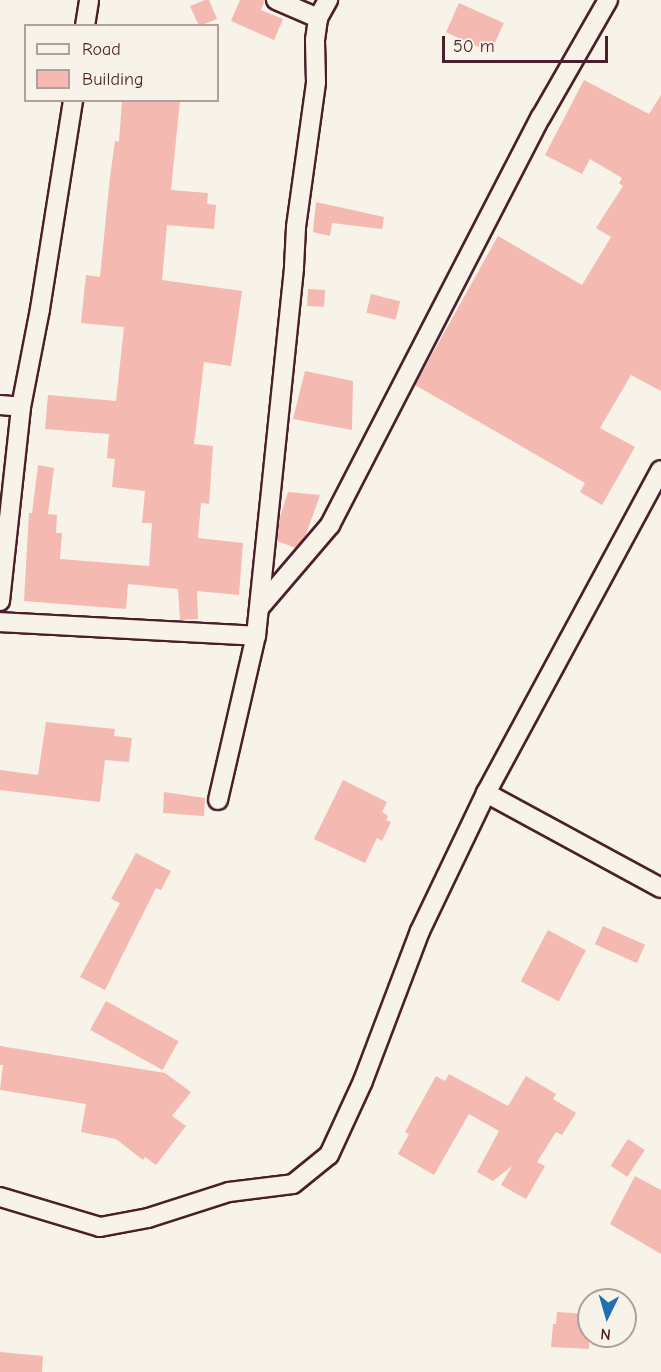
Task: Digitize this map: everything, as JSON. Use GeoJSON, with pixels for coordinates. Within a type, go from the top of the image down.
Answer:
{"type":"FeatureCollection","features":[{"type":"Feature","properties":{"kind":"street"},"geometry":{"type":"LineString","coordinates":[[85,24],[89,0]]}},
{"type":"Feature","properties":{"kind":"street"},"geometry":{"type":"LineString","coordinates":[[276,0],[318,18]]}},
{"type":"Feature","properties":{"kind":"street"},"geometry":{"type":"LineString","coordinates":[[218,800],[256,636],[260,607],[296,227],[316,82],[318,18],[328,0]]}},
{"type":"Feature","properties":{"kind":"street"},"geometry":{"type":"LineString","coordinates":[[260,607],[330,525],[541,117],[608,0]]}},
{"type":"Feature","properties":{"kind":"street"},"geometry":{"type":"LineString","coordinates":[[0,601],[21,407],[40,309],[73,102]]}},
{"type":"Feature","properties":{"kind":"street"},"geometry":{"type":"LineString","coordinates":[[0,405],[21,407]]}},
{"type":"Feature","properties":{"kind":"street"},"geometry":{"type":"LineString","coordinates":[[0,1197],[100,1227],[148,1218],[229,1192],[292,1184],[329,1155],[363,1081],[420,931],[486,793],[661,470]]}},
{"type":"Feature","properties":{"kind":"street"},"geometry":{"type":"LineString","coordinates":[[0,622],[256,636]]}},
{"type":"Feature","properties":{"kind":"street"},"geometry":{"type":"LineString","coordinates":[[486,793],[661,888]]}},
{"type":"Feature","properties":{"kind":"building"},"geometry":{"type":"Polygon","coordinates":[[[209,0],[217,19],[198,24],[190,6],[209,0]]]}},
{"type":"Feature","properties":{"kind":"building"},"geometry":{"type":"Polygon","coordinates":[[[240,0],[265,0],[261,10],[283,19],[274,40],[231,21],[240,0]]]}},
{"type":"Feature","properties":{"kind":"building"},"geometry":{"type":"Polygon","coordinates":[[[459,3],[504,23],[491,52],[446,32],[459,3]]]}},
{"type":"Feature","properties":{"kind":"building"},"geometry":{"type":"Polygon","coordinates":[[[584,80],[649,114],[661,95],[661,391],[631,375],[600,428],[635,447],[602,505],[580,492],[585,483],[415,385],[498,236],[582,285],[611,237],[596,228],[623,186],[619,183],[622,178],[590,159],[582,174],[545,155],[584,80]]]}},
{"type":"Feature","properties":{"kind":"building"},"geometry":{"type":"Polygon","coordinates":[[[122,102],[180,102],[171,190],[208,193],[207,204],[216,205],[214,229],[167,225],[162,280],[242,291],[231,366],[204,362],[194,444],[213,446],[209,504],[201,503],[198,538],[243,543],[239,595],[197,591],[198,619],[180,620],[178,589],[128,584],[126,609],[24,601],[29,513],[32,513],[38,465],[54,468],[48,514],[57,515],[56,533],[62,533],[60,559],[149,566],[152,523],[142,523],[145,491],[112,487],[115,459],[107,458],[109,434],[45,429],[48,395],[116,401],[124,327],[81,323],[86,275],[100,277],[115,141],[119,142],[122,102]]]}},
{"type":"Feature","properties":{"kind":"building"},"geometry":{"type":"Polygon","coordinates":[[[316,202],[384,217],[382,229],[332,223],[330,236],[313,232],[316,202]]]}},
{"type":"Feature","properties":{"kind":"building"},"geometry":{"type":"Polygon","coordinates":[[[308,289],[325,290],[324,307],[307,306],[308,289]]]}},
{"type":"Feature","properties":{"kind":"building"},"geometry":{"type":"Polygon","coordinates":[[[371,294],[400,301],[396,320],[366,312],[371,294]]]}},
{"type":"Feature","properties":{"kind":"building"},"geometry":{"type":"Polygon","coordinates":[[[305,371],[353,381],[352,430],[293,419],[305,371]]]}},
{"type":"Feature","properties":{"kind":"building"},"geometry":{"type":"Polygon","coordinates":[[[288,492],[320,495],[305,537],[296,548],[277,541],[280,517],[288,492]]]}},
{"type":"Feature","properties":{"kind":"building"},"geometry":{"type":"Polygon","coordinates":[[[46,722],[115,729],[114,736],[132,738],[129,762],[105,760],[100,802],[0,790],[0,770],[38,775],[46,722]]]}},
{"type":"Feature","properties":{"kind":"building"},"geometry":{"type":"Polygon","coordinates":[[[343,780],[387,802],[382,812],[388,816],[386,820],[391,822],[382,841],[377,838],[365,863],[314,839],[343,780]]]}},
{"type":"Feature","properties":{"kind":"building"},"geometry":{"type":"Polygon","coordinates":[[[164,792],[205,798],[204,816],[163,813],[164,792]]]}},
{"type":"Feature","properties":{"kind":"building"},"geometry":{"type":"Polygon","coordinates":[[[136,853],[171,871],[161,890],[156,888],[105,990],[80,977],[120,903],[111,899],[136,853]]]}},
{"type":"Feature","properties":{"kind":"building"},"geometry":{"type":"Polygon","coordinates":[[[603,926],[645,945],[637,963],[595,944],[603,926]]]}},
{"type":"Feature","properties":{"kind":"building"},"geometry":{"type":"Polygon","coordinates":[[[548,930],[586,950],[559,1001],[521,981],[548,930]]]}},
{"type":"Feature","properties":{"kind":"building"},"geometry":{"type":"Polygon","coordinates":[[[106,1001],[179,1041],[163,1070],[90,1030],[106,1001]]]}},
{"type":"Feature","properties":{"kind":"building"},"geometry":{"type":"Polygon","coordinates":[[[0,1046],[165,1073],[191,1092],[172,1116],[186,1126],[156,1165],[145,1157],[143,1160],[116,1139],[81,1132],[86,1104],[0,1090],[3,1065],[0,1065],[0,1046]]]}},
{"type":"Feature","properties":{"kind":"building"},"geometry":{"type":"Polygon","coordinates":[[[449,1074],[508,1106],[526,1076],[556,1094],[553,1099],[576,1113],[562,1135],[556,1132],[537,1162],[545,1166],[526,1199],[501,1185],[512,1166],[493,1181],[477,1172],[499,1131],[469,1114],[434,1175],[398,1154],[409,1134],[405,1132],[436,1076],[445,1081],[449,1074]]]}},
{"type":"Feature","properties":{"kind":"building"},"geometry":{"type":"Polygon","coordinates":[[[628,1139],[645,1150],[627,1177],[611,1166],[628,1139]]]}},
{"type":"Feature","properties":{"kind":"building"},"geometry":{"type":"Polygon","coordinates":[[[635,1176],[661,1190],[661,1254],[610,1224],[635,1176]]]}},
{"type":"Feature","properties":{"kind":"building"},"geometry":{"type":"Polygon","coordinates":[[[557,1312],[577,1313],[577,1348],[589,1349],[551,1347],[553,1324],[556,1324],[557,1312]]]}},
{"type":"Feature","properties":{"kind":"building"},"geometry":{"type":"Polygon","coordinates":[[[0,1352],[43,1356],[42,1372],[0,1372],[0,1352]]]}}]}
